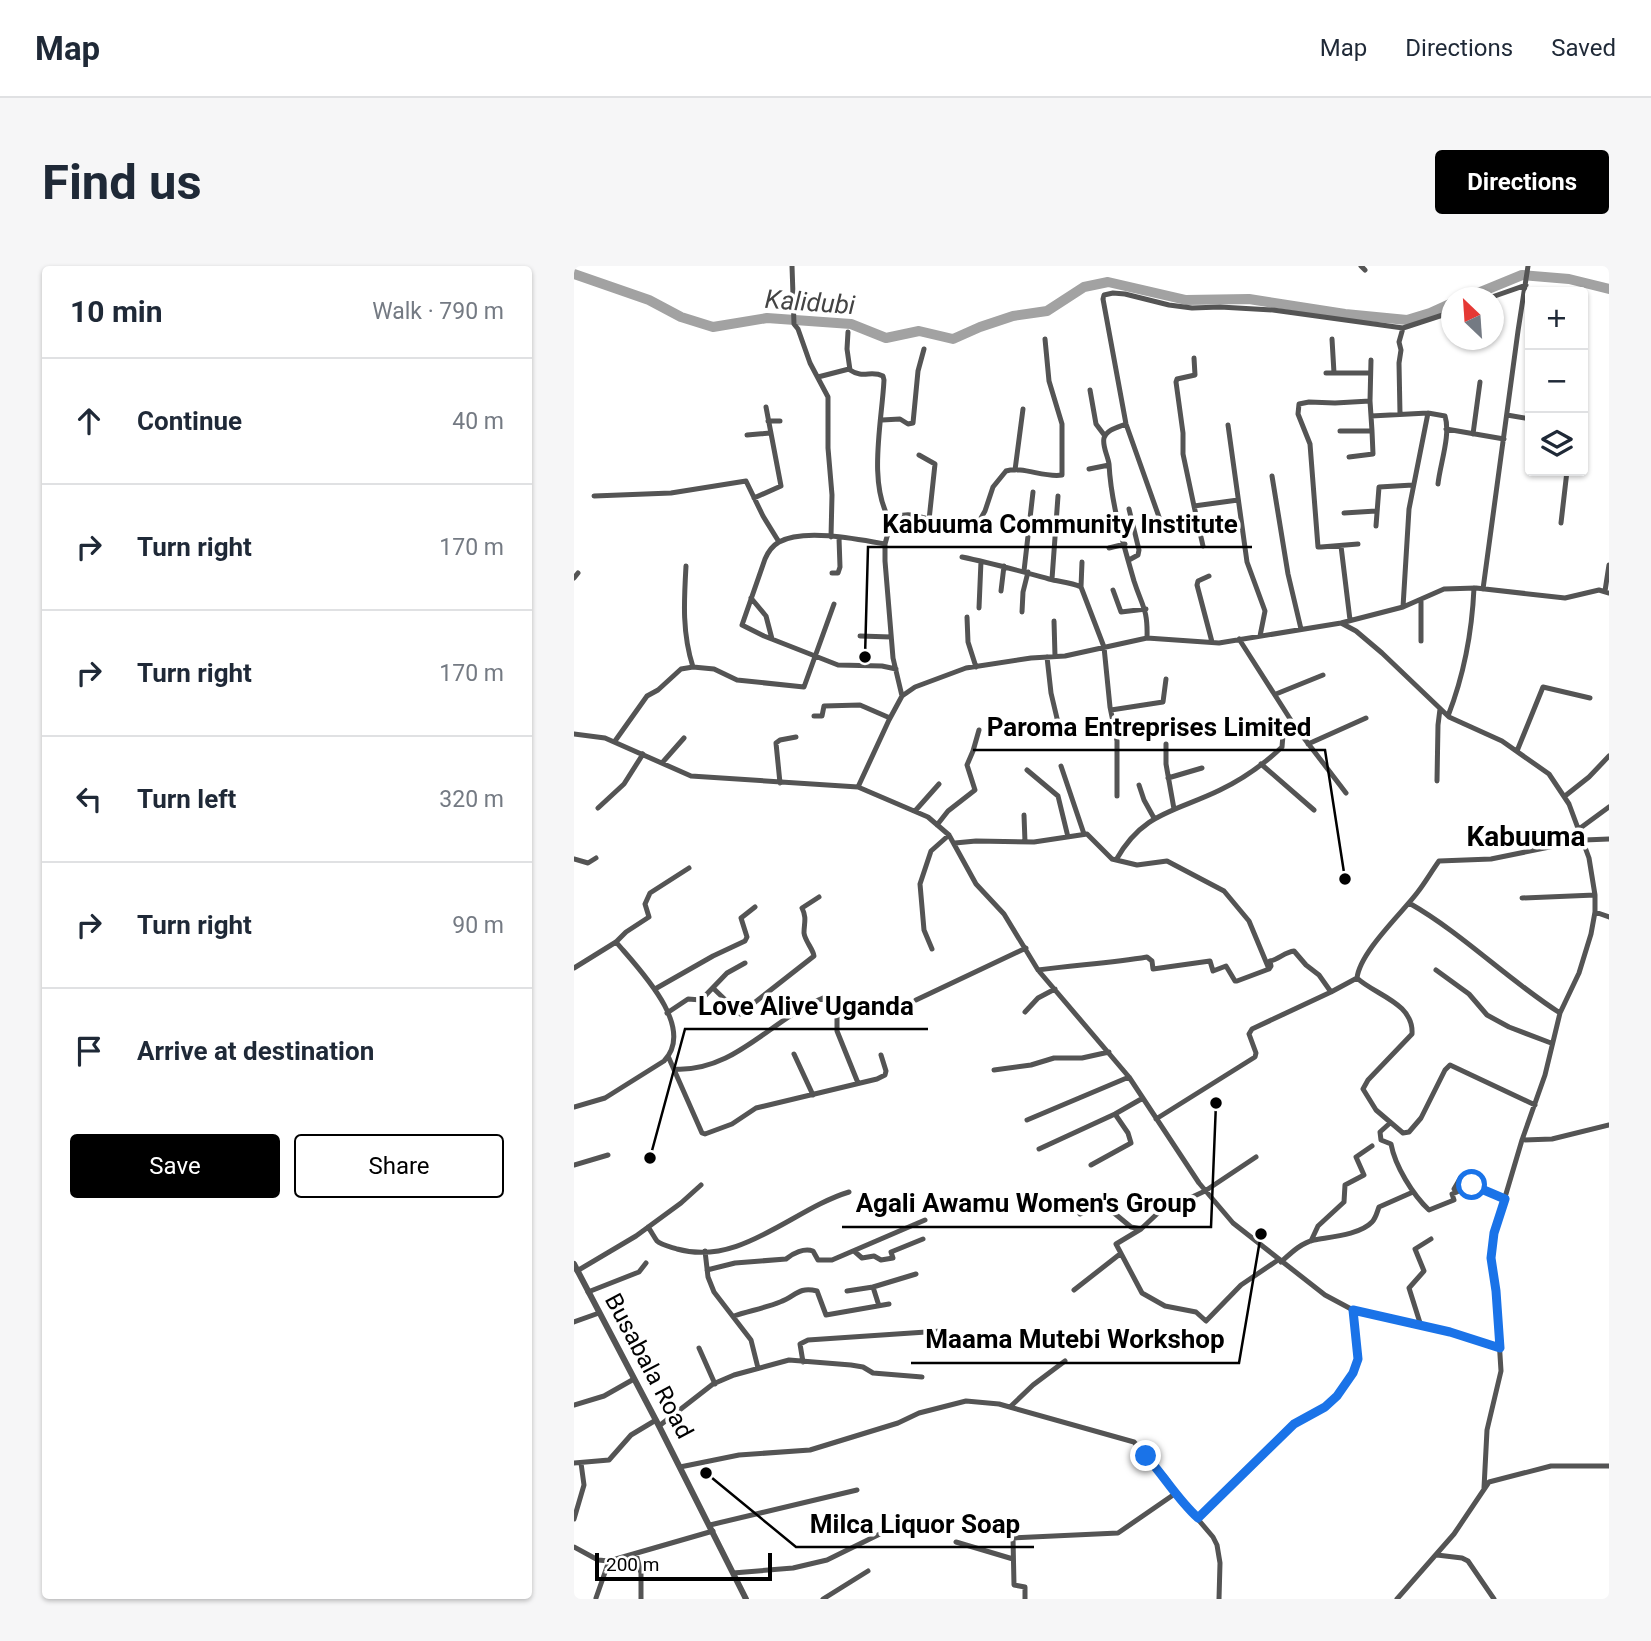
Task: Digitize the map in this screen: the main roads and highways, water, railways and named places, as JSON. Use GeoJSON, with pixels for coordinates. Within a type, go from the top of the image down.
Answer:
{"type":"FeatureCollection","features":[{"type":"Feature","properties":{"kind":"waterway","name":"Kalidubi"},"geometry":{"type":"LineString","coordinates":[[574,274],[649,300],[681,317],[713,327],[767,318],[851,324],[886,338],[919,331],[953,339],[1013,316],[1047,311],[1084,287],[1108,282],[1186,300],[1249,299],[1345,314],[1407,320],[1441,308]]}},
{"type":"Feature","properties":{"kind":"waterway","name":"Kalidubi"},"geometry":{"type":"LineString","coordinates":[[1493,287],[1522,275],[1569,279],[1609,289]]}},
{"type":"Feature","properties":{"kind":"place","name":"Kabuuma Community Institute"},"geometry":{"type":"Point","coordinates":[865,657]}},
{"type":"Feature","properties":{"kind":"place","name":"Paroma Entreprises Limited"},"geometry":{"type":"Point","coordinates":[1345,879]}},
{"type":"Feature","properties":{"kind":"place","name":"Agali Awamu Women's Group"},"geometry":{"type":"Point","coordinates":[1216,1103]}},
{"type":"Feature","properties":{"kind":"place","name":"Love Alive Uganda"},"geometry":{"type":"Point","coordinates":[650,1158]}},
{"type":"Feature","properties":{"kind":"place","name":"Maama Mutebi Workshop"},"geometry":{"type":"Point","coordinates":[1261,1234]}},
{"type":"Feature","properties":{"kind":"place","name":"Milca Liquor Soap"},"geometry":{"type":"Point","coordinates":[706,1473]}},
{"type":"Feature","properties":{"kind":"district","name":"Kabuuma"},"geometry":{"type":"Point","coordinates":[1526,836]}}]}
